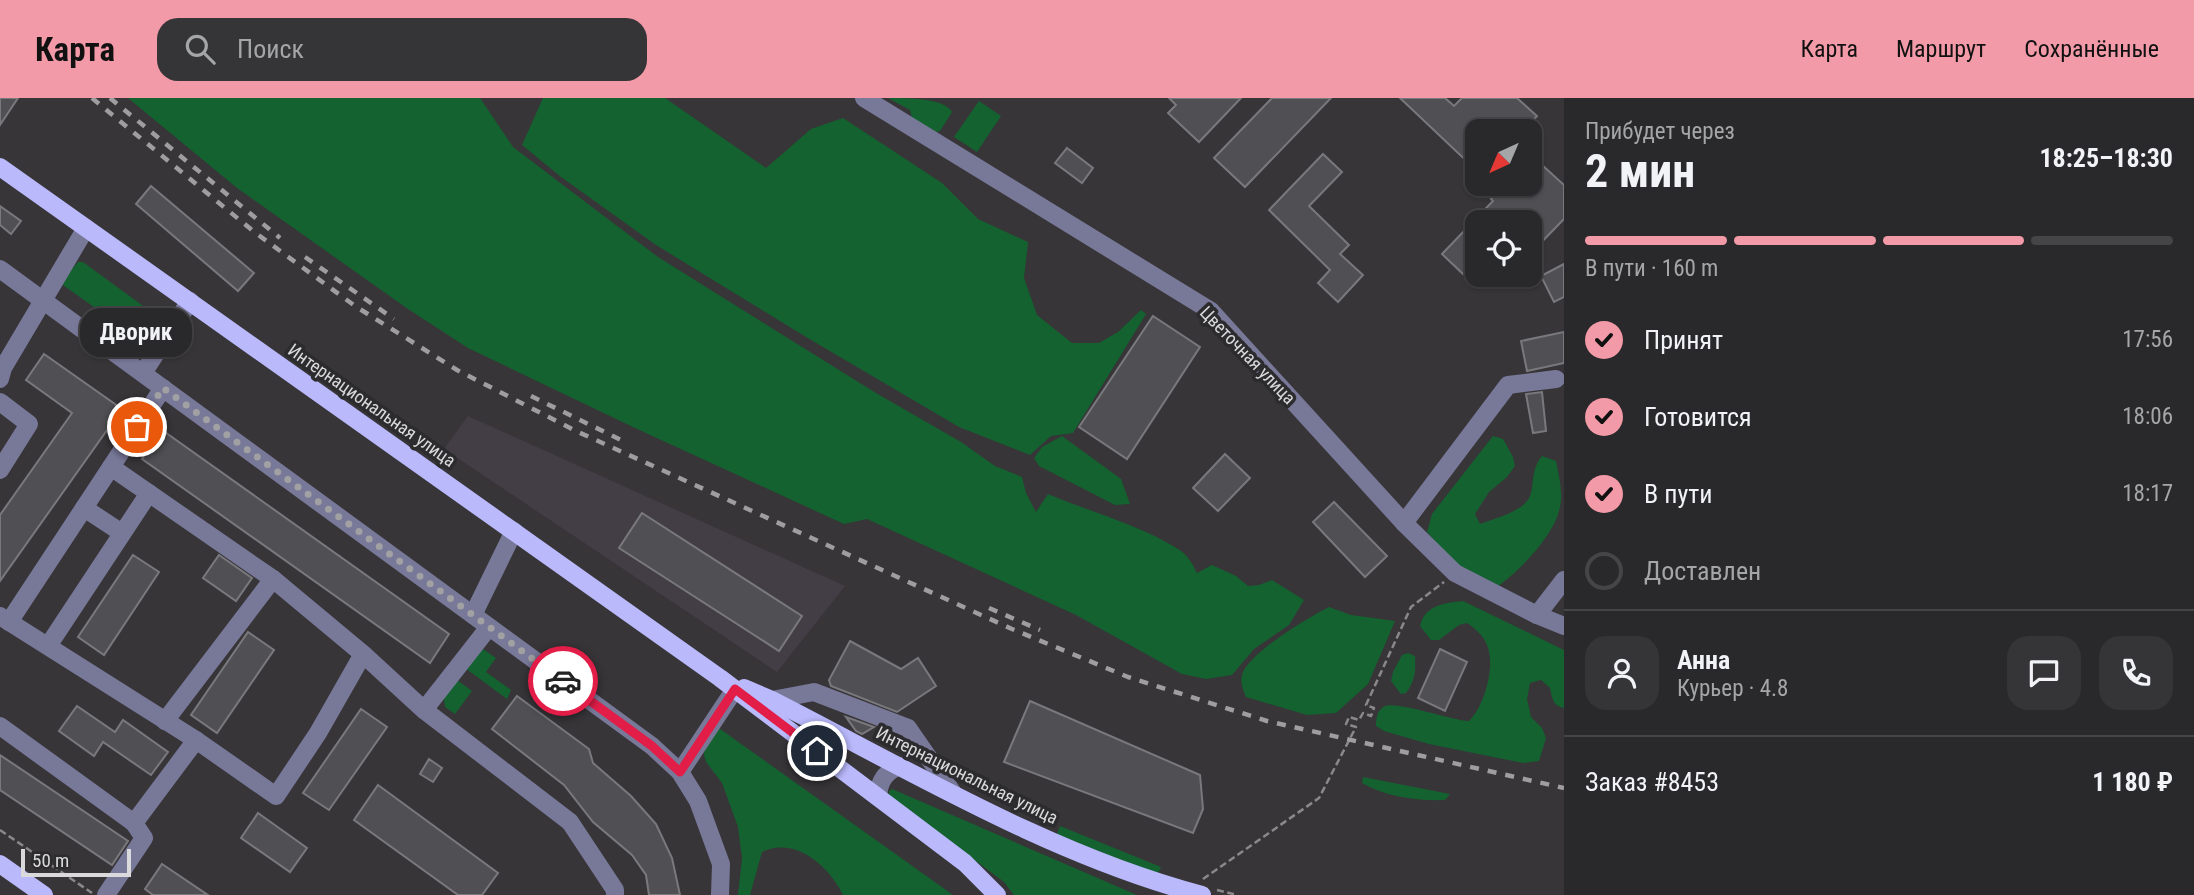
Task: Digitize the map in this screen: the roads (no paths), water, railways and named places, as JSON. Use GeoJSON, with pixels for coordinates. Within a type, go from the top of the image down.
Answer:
{"type":"FeatureCollection","features":[{"type":"Feature","properties":{"kind":"main road","name":"Интернациональная улица"},"geometry":{"type":"LineString","coordinates":[[0,167],[720,678],[965,863],[997,895]]}},
{"type":"Feature","properties":{"kind":"main road","name":"Интернациональная улица"},"geometry":{"type":"LineString","coordinates":[[720,678],[772,700],[1034,834],[1162,885],[1199,890]]}},
{"type":"Feature","properties":{"kind":"main road"},"geometry":{"type":"LineString","coordinates":[[0,864],[44,895]]}},
{"type":"Feature","properties":{"kind":"street","name":"Цветочная улица"},"geometry":{"type":"LineString","coordinates":[[864,98],[1210,311],[1404,523],[1455,573],[1564,626]]}},
{"type":"Feature","properties":{"kind":"street"},"geometry":{"type":"LineString","coordinates":[[0,379],[3,368],[86,228]]}},
{"type":"Feature","properties":{"kind":"street"},"geometry":{"type":"LineString","coordinates":[[0,269],[652,746],[680,772],[698,801],[721,864],[720,895]]}},
{"type":"Feature","properties":{"kind":"street"},"geometry":{"type":"LineString","coordinates":[[143,373],[190,301]]}},
{"type":"Feature","properties":{"kind":"street"},"geometry":{"type":"LineString","coordinates":[[1404,523],[1508,385],[1556,379]]}},
{"type":"Feature","properties":{"kind":"street"},"geometry":{"type":"LineString","coordinates":[[163,388],[84,508],[4,619],[196,740],[276,796],[318,733],[363,654]]}},
{"type":"Feature","properties":{"kind":"street"},"geometry":{"type":"LineString","coordinates":[[0,402],[29,424],[0,470]]}},
{"type":"Feature","properties":{"kind":"street"},"geometry":{"type":"LineString","coordinates":[[111,467],[273,579],[425,710],[570,822],[615,890],[615,895]]}},
{"type":"Feature","properties":{"kind":"street"},"geometry":{"type":"LineString","coordinates":[[48,646],[149,493]]}},
{"type":"Feature","properties":{"kind":"street"},"geometry":{"type":"LineString","coordinates":[[84,508],[122,533]]}},
{"type":"Feature","properties":{"kind":"street"},"geometry":{"type":"LineString","coordinates":[[473,615],[514,531]]}},
{"type":"Feature","properties":{"kind":"street"},"geometry":{"type":"LineString","coordinates":[[165,721],[273,579]]}},
{"type":"Feature","properties":{"kind":"street"},"geometry":{"type":"LineString","coordinates":[[1537,615],[1564,580]]}},
{"type":"Feature","properties":{"kind":"street"},"geometry":{"type":"LineString","coordinates":[[425,710],[489,626]]}},
{"type":"Feature","properties":{"kind":"street"},"geometry":{"type":"LineString","coordinates":[[680,772],[735,689]]}},
{"type":"Feature","properties":{"kind":"street"},"geometry":{"type":"LineString","coordinates":[[772,700],[814,692],[908,728],[953,793]]}},
{"type":"Feature","properties":{"kind":"street"},"geometry":{"type":"LineString","coordinates":[[0,726],[134,823],[144,838],[106,895]]}},
{"type":"Feature","properties":{"kind":"street"},"geometry":{"type":"LineString","coordinates":[[134,823],[196,740]]}},
{"type":"Feature","properties":{"kind":"street"},"geometry":{"type":"LineString","coordinates":[[878,797],[881,781],[886,774],[900,765]]}},
{"type":"Feature","properties":{"kind":"railway"},"geometry":{"type":"LineString","coordinates":[[92,98],[253,231],[355,306],[457,370],[576,431],[1012,629],[1128,677],[1267,721],[1564,788]]}},
{"type":"Feature","properties":{"kind":"railway"},"geometry":{"type":"LineString","coordinates":[[110,98],[280,238]]}},
{"type":"Feature","properties":{"kind":"railway"},"geometry":{"type":"LineString","coordinates":[[305,257],[394,319]]}},
{"type":"Feature","properties":{"kind":"railway"},"geometry":{"type":"LineString","coordinates":[[531,396],[623,441]]}},
{"type":"Feature","properties":{"kind":"railway"},"geometry":{"type":"LineString","coordinates":[[989,608],[1040,630]]}},
{"type":"Feature","properties":{"kind":"place","name":"Дворик"},"geometry":{"type":"Point","coordinates":[137,427]}}]}
